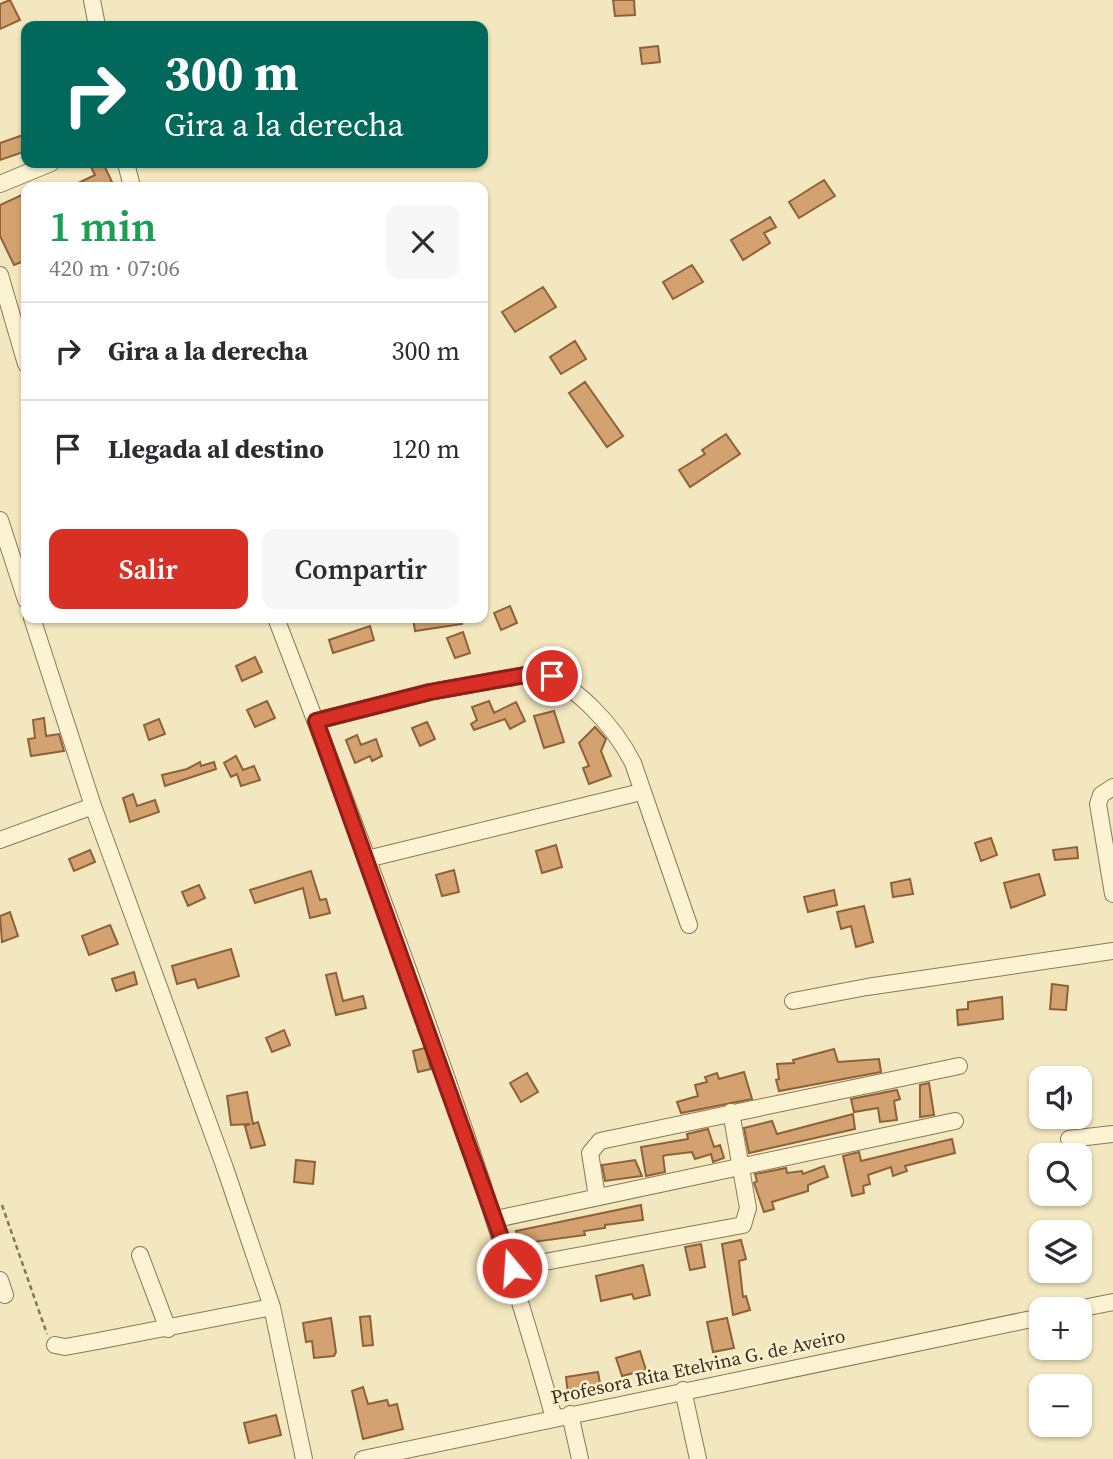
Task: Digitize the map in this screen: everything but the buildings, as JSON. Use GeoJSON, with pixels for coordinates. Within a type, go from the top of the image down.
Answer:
{"type":"FeatureCollection","features":[{"type":"Feature","properties":{"kind":"street"},"geometry":{"type":"LineString","coordinates":[[92,0],[96,21]]}},
{"type":"Feature","properties":{"kind":"street"},"geometry":{"type":"LineString","coordinates":[[0,184],[39,168]]}},
{"type":"Feature","properties":{"kind":"street"},"geometry":{"type":"LineString","coordinates":[[0,275],[21,347]]}},
{"type":"Feature","properties":{"kind":"street"},"geometry":{"type":"LineString","coordinates":[[0,520],[21,585]]}},
{"type":"Feature","properties":{"kind":"street"},"geometry":{"type":"LineString","coordinates":[[34,623],[93,806],[225,1168],[272,1307],[304,1459]]}},
{"type":"Feature","properties":{"kind":"street"},"geometry":{"type":"LineString","coordinates":[[278,623],[367,859],[496,1219],[554,1418]]}},
{"type":"Feature","properties":{"kind":"street"},"geometry":{"type":"LineString","coordinates":[[316,721],[430,692],[536,673],[552,676],[574,692],[622,741],[689,925]]}},
{"type":"Feature","properties":{"kind":"street"},"geometry":{"type":"LineString","coordinates":[[1113,787],[1101,795],[1098,804],[1113,894]]}},
{"type":"Feature","properties":{"kind":"street"},"geometry":{"type":"LineString","coordinates":[[367,859],[641,792]]}},
{"type":"Feature","properties":{"kind":"street"},"geometry":{"type":"LineString","coordinates":[[0,840],[93,806]]}},
{"type":"Feature","properties":{"kind":"street"},"geometry":{"type":"LineString","coordinates":[[793,1002],[867,987],[1113,951]]}},
{"type":"Feature","properties":{"kind":"street"},"geometry":{"type":"LineString","coordinates":[[597,1197],[590,1153],[600,1141],[959,1066]]}},
{"type":"Feature","properties":{"kind":"street"},"geometry":{"type":"LineString","coordinates":[[512,1268],[743,1225],[748,1209],[731,1112]]}},
{"type":"Feature","properties":{"kind":"street"},"geometry":{"type":"LineString","coordinates":[[496,1219],[955,1121]]}},
{"type":"Feature","properties":{"kind":"street"},"geometry":{"type":"LineString","coordinates":[[1069,1139],[1113,1134]]}},
{"type":"Feature","properties":{"kind":"street"},"geometry":{"type":"LineString","coordinates":[[140,1255],[168,1329]]}},
{"type":"Feature","properties":{"kind":"street"},"geometry":{"type":"LineString","coordinates":[[1092,1306],[1113,1302]]}},
{"type":"Feature","properties":{"kind":"street"},"geometry":{"type":"LineString","coordinates":[[55,1345],[65,1347],[168,1329],[272,1307]]}},
{"type":"Feature","properties":{"kind":"street","name":"Profesora Rita Etelvina G. de Aveiro"},"geometry":{"type":"LineString","coordinates":[[363,1459],[1029,1319]]}},
{"type":"Feature","properties":{"kind":"street"},"geometry":{"type":"LineString","coordinates":[[683,1391],[698,1459]]}},
{"type":"Feature","properties":{"kind":"street"},"geometry":{"type":"LineString","coordinates":[[570,1414],[580,1459]]}},
{"type":"Feature","properties":{"kind":"path"},"geometry":{"type":"LineString","coordinates":[[2,1205],[47,1335],[55,1345]]}},
{"type":"Feature","properties":{"kind":"route"},"geometry":{"type":"LineString","coordinates":[[512,1268],[316,721],[430,692],[536,673],[552,676]]}}]}
